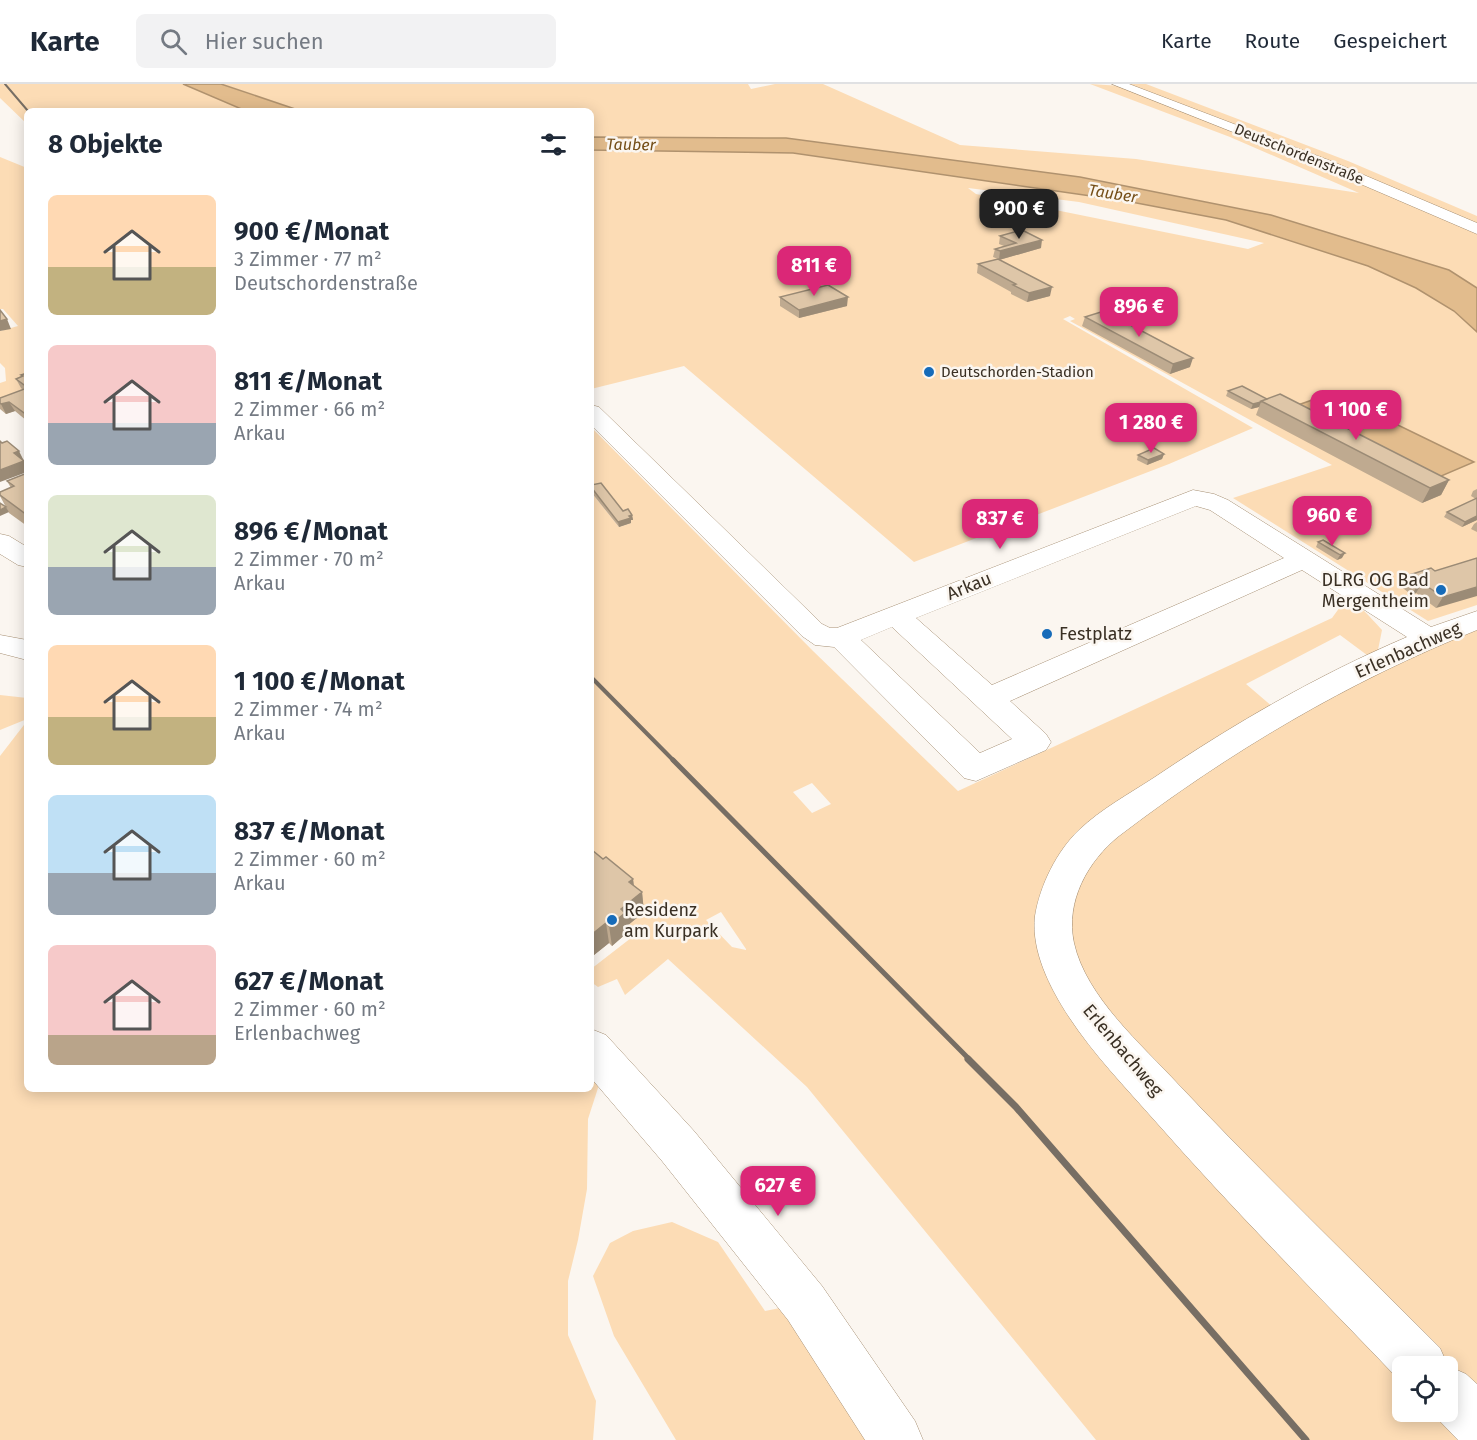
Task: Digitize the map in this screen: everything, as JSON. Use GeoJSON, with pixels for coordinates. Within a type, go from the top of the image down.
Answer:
{"type":"FeatureCollection","features":[{"type":"Feature","properties":{"kind":"street","name":"Deutschordenstraße"},"geometry":{"type":"LineString","coordinates":[[1118,84],[1326,164],[1477,230]]}},
{"type":"Feature","properties":{"kind":"street"},"geometry":{"type":"LineString","coordinates":[[1146,84],[1348,161],[1477,216]]}},
{"type":"Feature","properties":{"kind":"street"},"geometry":{"type":"LineString","coordinates":[[594,415],[812,630],[825,638],[841,637],[976,769],[1035,742],[895,615]]}},
{"type":"Feature","properties":{"kind":"street","name":"Arkau"},"geometry":{"type":"LineString","coordinates":[[841,637],[1193,498],[1205,499],[1219,505],[1428,638]]}},
{"type":"Feature","properties":{"kind":"street"},"geometry":{"type":"LineString","coordinates":[[0,542],[24,556]]}},
{"type":"Feature","properties":{"kind":"street"},"geometry":{"type":"LineString","coordinates":[[988,699],[1305,559]]}},
{"type":"Feature","properties":{"kind":"street","name":"Erlenbachweg"},"geometry":{"type":"LineString","coordinates":[[1412,1356],[1198,1138],[1103,1031],[1067,978],[1055,942],[1054,918],[1066,875],[1090,840],[1111,824],[1186,772],[1292,707],[1376,661],[1477,620]]}},
{"type":"Feature","properties":{"kind":"street"},"geometry":{"type":"LineString","coordinates":[[0,644],[24,649]]}},
{"type":"Feature","properties":{"kind":"street"},"geometry":{"type":"LineString","coordinates":[[594,1051],[678,1146],[805,1303],[896,1440]]}},
{"type":"Feature","properties":{"kind":"street"},"geometry":{"type":"LineString","coordinates":[[1458,1402],[1477,1422]]}},
{"type":"Feature","properties":{"kind":"shaded area"},"geometry":{"type":"Polygon","coordinates":[[[0,84],[183,84],[239,108],[24,108],[24,121],[0,98],[0,84]]]}},
{"type":"Feature","properties":{"kind":"shaded area"},"geometry":{"type":"Polygon","coordinates":[[[222,84],[748,84],[751,89],[775,84],[823,84],[960,145],[1136,159],[1359,193],[1230,137],[1090,84],[1122,86],[1118,84],[1146,84],[1348,161],[1477,216],[1477,288],[1449,270],[1271,215],[1080,177],[786,138],[594,137],[594,108],[292,108],[222,84]]]}},
{"type":"Feature","properties":{"kind":"shaded area","name":"Deutschorden-Stadion"},"geometry":{"type":"Polygon","coordinates":[[[594,150],[793,153],[1126,201],[1226,220],[1368,266],[1416,288],[1454,311],[1477,332],[1477,605],[1428,621],[1233,498],[1332,465],[1070,321],[1075,319],[1070,316],[1063,319],[1253,428],[1169,464],[914,562],[684,366],[594,388],[594,150]],[[968,188],[976,194],[1248,249],[1264,243],[1079,202],[968,188]]]}},
{"type":"Feature","properties":{"kind":"shaded area"},"geometry":{"type":"Polygon","coordinates":[[[0,157],[24,167],[24,395],[0,409],[0,383],[6,381],[5,368],[0,363],[0,331],[18,326],[3,309],[0,309],[0,157]]]}},
{"type":"Feature","properties":{"kind":"shaded area"},"geometry":{"type":"Polygon","coordinates":[[[594,430],[813,651],[958,791],[1332,618],[1340,607],[1334,595],[1355,603],[1382,630],[1376,660],[1477,620],[1477,1440],[1096,1440],[807,1087],[668,959],[625,995],[617,979],[598,987],[594,984],[594,967],[631,938],[594,878],[594,496],[619,527],[631,523],[594,493],[594,430]],[[1340,635],[1246,684],[1281,714],[1375,661],[1340,635]],[[812,783],[793,792],[812,813],[831,804],[812,783]],[[721,912],[706,920],[732,947],[746,949],[721,912]]]}},
{"type":"Feature","properties":{"kind":"shaded area"},"geometry":{"type":"Polygon","coordinates":[[[0,695],[24,698],[24,720],[0,730],[0,695]]]}},
{"type":"Feature","properties":{"kind":"shaded area"},"geometry":{"type":"Polygon","coordinates":[[[24,725],[24,1092],[594,1092],[594,1051],[597,1054],[598,1088],[588,1119],[587,1189],[568,1281],[568,1335],[596,1401],[593,1440],[0,1440],[0,756],[24,725]]]}},
{"type":"Feature","properties":{"kind":"shaded area"},"geometry":{"type":"Polygon","coordinates":[[[672,1222],[718,1242],[765,1311],[805,1303],[896,1440],[676,1440],[614,1336],[593,1276],[610,1243],[633,1231],[672,1222]]]}},
{"type":"Feature","properties":{"kind":"water"},"geometry":{"type":"Polygon","coordinates":[[[183,84],[221,84],[292,108],[239,108],[183,84]]]}},
{"type":"Feature","properties":{"kind":"water","name":"Tauber"},"geometry":{"type":"Polygon","coordinates":[[[594,137],[786,138],[1080,177],[1271,215],[1449,270],[1477,288],[1477,332],[1454,311],[1416,288],[1368,266],[1226,220],[1126,201],[793,153],[594,150],[594,137]]]}},
{"type":"Feature","properties":{"kind":"water"},"geometry":{"type":"Polygon","coordinates":[[[1332,393],[1474,462],[1439,477],[1298,405],[1332,393]]]}},
{"type":"Feature","properties":{"kind":"building"},"geometry":{"type":"Polygon","coordinates":[[[1022,230],[1042,240],[1000,251],[995,249],[1016,243],[1000,236],[1022,230]]]}},
{"type":"Feature","properties":{"kind":"building"},"geometry":{"type":"Polygon","coordinates":[[[998,259],[1052,287],[1029,293],[978,264],[998,259]]]}},
{"type":"Feature","properties":{"kind":"building"},"geometry":{"type":"Polygon","coordinates":[[[828,285],[848,297],[799,310],[780,297],[828,285]]]}},
{"type":"Feature","properties":{"kind":"building"},"geometry":{"type":"Polygon","coordinates":[[[0,310],[7,319],[0,321],[0,310]]]}},
{"type":"Feature","properties":{"kind":"building"},"geometry":{"type":"Polygon","coordinates":[[[1104,311],[1193,358],[1173,364],[1085,317],[1104,311]]]}},
{"type":"Feature","properties":{"kind":"building"},"geometry":{"type":"Polygon","coordinates":[[[24,374],[24,385],[16,379],[23,376],[21,375],[24,374]]]}},
{"type":"Feature","properties":{"kind":"building"},"geometry":{"type":"Polygon","coordinates":[[[1242,386],[1267,399],[1253,404],[1228,391],[1242,386]]]}},
{"type":"Feature","properties":{"kind":"building"},"geometry":{"type":"Polygon","coordinates":[[[24,389],[24,413],[9,402],[1,404],[0,398],[24,389]]]}},
{"type":"Feature","properties":{"kind":"building"},"geometry":{"type":"Polygon","coordinates":[[[1280,394],[1449,480],[1430,488],[1261,401],[1280,394]]]}},
{"type":"Feature","properties":{"kind":"building"},"geometry":{"type":"Polygon","coordinates":[[[0,441],[2,443],[7,441],[19,451],[14,453],[24,461],[0,470],[0,441]]]}},
{"type":"Feature","properties":{"kind":"building"},"geometry":{"type":"Polygon","coordinates":[[[1154,448],[1164,454],[1148,460],[1138,455],[1154,448]]]}},
{"type":"Feature","properties":{"kind":"building"},"geometry":{"type":"Polygon","coordinates":[[[24,474],[24,513],[0,495],[0,492],[14,486],[7,481],[24,474]]]}},
{"type":"Feature","properties":{"kind":"building"},"geometry":{"type":"Polygon","coordinates":[[[601,483],[623,511],[628,509],[632,515],[629,516],[631,518],[618,522],[594,491],[594,484],[601,483]]]}},
{"type":"Feature","properties":{"kind":"building"},"geometry":{"type":"Polygon","coordinates":[[[1477,498],[1477,516],[1465,522],[1447,512],[1477,498]]]}},
{"type":"Feature","properties":{"kind":"building"},"geometry":{"type":"Polygon","coordinates":[[[1323,540],[1345,553],[1340,555],[1318,542],[1323,540]]]}},
{"type":"Feature","properties":{"kind":"building"},"geometry":{"type":"Polygon","coordinates":[[[1477,558],[1477,587],[1443,597],[1422,583],[1418,584],[1406,576],[1431,568],[1435,571],[1477,558]]]}},
{"type":"Feature","properties":{"kind":"building"},"geometry":{"type":"Polygon","coordinates":[[[594,852],[603,859],[606,857],[633,879],[629,882],[642,892],[621,909],[625,913],[609,926],[606,923],[594,933],[594,852]]]}},
{"type":"Feature","properties":{"kind":"railway"},"geometry":{"type":"LineString","coordinates":[[5,84],[25,108]]}},
{"type":"Feature","properties":{"kind":"railway"},"geometry":{"type":"LineString","coordinates":[[594,680],[674,761]]}},
{"type":"Feature","properties":{"kind":"railway"},"geometry":{"type":"LineString","coordinates":[[673,760],[970,1060]]}},
{"type":"Feature","properties":{"kind":"railway"},"geometry":{"type":"LineString","coordinates":[[968,1059],[1016,1107],[1306,1440]]}},
{"type":"Feature","properties":{"kind":"place","name":"Deutschorden-Stadion"},"geometry":{"type":"Point","coordinates":[929,372]}},
{"type":"Feature","properties":{"kind":"place","name":"DLRG OG Bad Mergentheim"},"geometry":{"type":"Point","coordinates":[1441,590]}},
{"type":"Feature","properties":{"kind":"place","name":"Festplatz"},"geometry":{"type":"Point","coordinates":[1047,634]}},
{"type":"Feature","properties":{"kind":"place","name":"Residenz am Kurpark"},"geometry":{"type":"Point","coordinates":[612,920]}}]}
